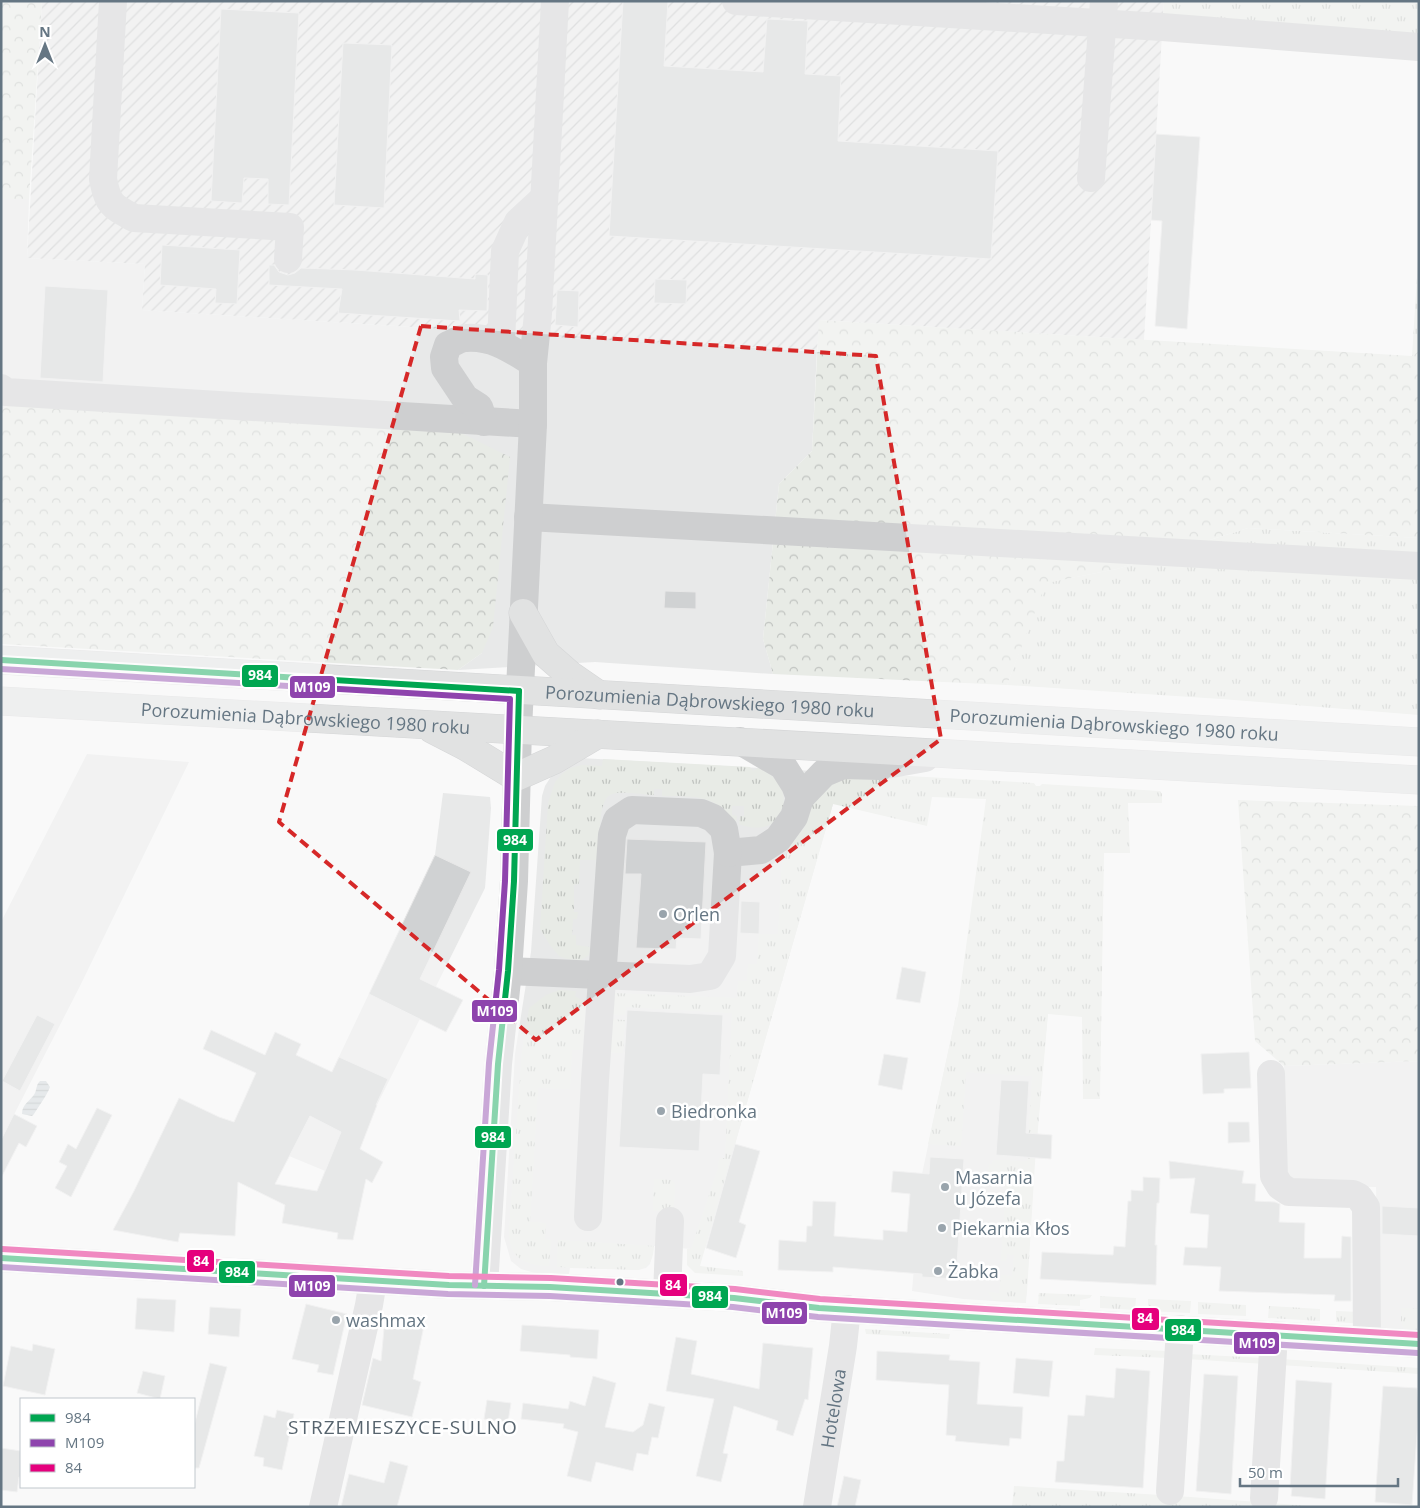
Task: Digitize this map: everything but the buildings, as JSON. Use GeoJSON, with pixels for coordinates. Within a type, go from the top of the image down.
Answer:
{"type":"FeatureCollection","features":[{"type":"Feature","properties":{"kind":"main road"},"geometry":{"type":"LineString","coordinates":[[523,612],[546,654],[570,676],[600,696]]}},
{"type":"Feature","properties":{"kind":"main road","name":"Porozumienia Dąbrowskiego 1980 roku"},"geometry":{"type":"LineString","coordinates":[[1,660],[1419,742]]}},
{"type":"Feature","properties":{"kind":"main road","name":"Porozumienia Dąbrowskiego 1980 roku"},"geometry":{"type":"LineString","coordinates":[[1,701],[1419,780]]}},
{"type":"Feature","properties":{"kind":"main road"},"geometry":{"type":"LineString","coordinates":[[422,724],[465,746],[516,777],[554,760],[598,734]]}},
{"type":"Feature","properties":{"kind":"street"},"geometry":{"type":"LineString","coordinates":[[113,1],[103,179],[106,198],[116,208],[134,218],[290,227],[288,259]]}},
{"type":"Feature","properties":{"kind":"street"},"geometry":{"type":"LineString","coordinates":[[484,1286],[499,1052],[508,971],[514,882],[519,690],[533,424],[533,363],[555,1]]}},
{"type":"Feature","properties":{"kind":"street"},"geometry":{"type":"LineString","coordinates":[[736,1],[1103,13],[1162,27],[1419,47]]}},
{"type":"Feature","properties":{"kind":"street"},"geometry":{"type":"LineString","coordinates":[[1091,178],[1103,13]]}},
{"type":"Feature","properties":{"kind":"street"},"geometry":{"type":"LineString","coordinates":[[501,343],[505,251],[518,222],[544,198]]}},
{"type":"Feature","properties":{"kind":"street"},"geometry":{"type":"LineString","coordinates":[[484,422],[479,407],[466,398],[445,368],[444,357],[448,345],[465,338],[492,340],[501,343],[533,363]]}},
{"type":"Feature","properties":{"kind":"street"},"geometry":{"type":"LineString","coordinates":[[1,388],[6,392],[533,424]]}},
{"type":"Feature","properties":{"kind":"street"},"geometry":{"type":"LineString","coordinates":[[528,517],[1419,566]]}},
{"type":"Feature","properties":{"kind":"street"},"geometry":{"type":"LineString","coordinates":[[740,741],[783,766],[795,785],[800,798]]}},
{"type":"Feature","properties":{"kind":"street"},"geometry":{"type":"LineString","coordinates":[[728,853],[761,850],[778,840],[794,817],[800,798],[824,773],[843,765],[880,766],[945,754]]}},
{"type":"Feature","properties":{"kind":"street"},"geometry":{"type":"LineString","coordinates":[[508,971],[602,975],[690,979],[710,976],[722,956],[728,853],[724,829],[713,818],[701,813],[632,810],[617,820],[612,835],[602,975],[588,1217]]}},
{"type":"Feature","properties":{"kind":"street"},"geometry":{"type":"LineString","coordinates":[[1271,1074],[1274,1176],[1280,1186],[1289,1192],[1352,1194],[1359,1197],[1366,1207],[1367,1341]]}},
{"type":"Feature","properties":{"kind":"street"},"geometry":{"type":"LineString","coordinates":[[667,1294],[670,1221]]}},
{"type":"Feature","properties":{"kind":"street"},"geometry":{"type":"LineString","coordinates":[[1,1258],[373,1281],[557,1288],[734,1298],[819,1308],[1419,1344]]}},
{"type":"Feature","properties":{"kind":"street"},"geometry":{"type":"LineString","coordinates":[[323,1507],[373,1281]]}},
{"type":"Feature","properties":{"kind":"street","name":"Hotelowa"},"geometry":{"type":"LineString","coordinates":[[817,1507],[843,1346],[847,1309]]}},
{"type":"Feature","properties":{"kind":"street"},"geometry":{"type":"LineString","coordinates":[[1170,1491],[1180,1329]]}},
{"type":"Feature","properties":{"kind":"street"},"geometry":{"type":"LineString","coordinates":[[1264,1498],[1274,1335]]}},
{"type":"Feature","properties":{"kind":"highlighted area"},"geometry":{"type":"Polygon","coordinates":[[[421,326],[876,356],[941,739],[536,1040],[279,822],[421,326]]]}},
{"type":"Feature","properties":{"kind":"shaded area"},"geometry":{"type":"Polygon","coordinates":[[[42,1],[1164,1],[1144,340],[820,320],[817,350],[568,338],[142,310],[145,264],[27,258],[42,1]]]}},
{"type":"Feature","properties":{"kind":"shaded area"},"geometry":{"type":"Polygon","coordinates":[[[1,199],[29,199],[27,258],[145,264],[142,310],[568,338],[817,350],[812,451],[779,484],[763,639],[773,674],[595,662],[458,670],[482,653],[15,399],[1,411],[1,199]]]}},
{"type":"Feature","properties":{"kind":"shaded area"},"geometry":{"type":"Polygon","coordinates":[[[87,754],[189,762],[80,986],[1,1140],[1,922],[87,754]]]}},
{"type":"Feature","properties":{"kind":"shaded area"},"geometry":{"type":"Polygon","coordinates":[[[580,758],[814,771],[833,804],[705,1248],[691,1249],[654,1246],[650,1264],[646,1268],[638,1270],[570,1268],[569,1274],[535,1273],[521,1269],[511,1261],[504,1237],[515,1054],[531,952],[542,796],[545,786],[552,775],[580,758]]]}},
{"type":"Feature","properties":{"kind":"shaded area"},"geometry":{"type":"Polygon","coordinates":[[[443,793],[490,797],[491,808],[485,888],[377,1105],[347,1180],[289,1156],[326,1084],[435,855],[443,793]]]}},
{"type":"Feature","properties":{"kind":"shaded area"},"geometry":{"type":"Polygon","coordinates":[[[958,1006],[1048,1013],[1036,1134],[1026,1303],[963,1299],[912,1291],[922,1174],[958,1006]]]}},
{"type":"Feature","properties":{"kind":"shaded area"},"geometry":{"type":"Polygon","coordinates":[[[1419,1061],[1419,1333],[1379,1331],[1376,1187],[1288,1186],[1284,1066],[1419,1061]]]}},
{"type":"Feature","properties":{"kind":"shaded area"},"geometry":{"type":"Polygon","coordinates":[[[40,1081],[46,1081],[50,1087],[47,1093],[32,1116],[22,1114],[23,1107],[35,1093],[40,1081]]]}},
{"type":"Feature","properties":{"kind":"green space"},"geometry":{"type":"Polygon","coordinates":[[[1,1],[42,1],[29,199],[1,199],[1,1]]]}},
{"type":"Feature","properties":{"kind":"green space"},"geometry":{"type":"Polygon","coordinates":[[[1164,1],[1419,1],[1419,55],[1162,40],[1164,1]]]}},
{"type":"Feature","properties":{"kind":"green space"},"geometry":{"type":"Polygon","coordinates":[[[1419,245],[1419,351],[1412,356],[1419,245]]]}},
{"type":"Feature","properties":{"kind":"green space"},"geometry":{"type":"Polygon","coordinates":[[[819,320],[1412,356],[1419,351],[1419,538],[1248,528],[1117,569],[1046,583],[1007,685],[773,674],[763,639],[779,484],[812,451],[819,320]]]}},
{"type":"Feature","properties":{"kind":"green space"},"geometry":{"type":"Polygon","coordinates":[[[15,399],[437,421],[510,457],[493,627],[482,653],[458,670],[1,644],[1,411],[15,399]]]}},
{"type":"Feature","properties":{"kind":"green space"},"geometry":{"type":"Polygon","coordinates":[[[1248,528],[1419,538],[1419,715],[1221,699],[1007,685],[1045,583],[1117,569],[1248,528]]]}},
{"type":"Feature","properties":{"kind":"green space"},"geometry":{"type":"Polygon","coordinates":[[[603,759],[750,767],[753,771],[758,768],[772,776],[780,786],[784,798],[783,809],[777,819],[768,826],[755,828],[739,824],[740,816],[744,816],[744,806],[732,806],[732,815],[737,816],[736,822],[719,806],[710,801],[690,797],[662,796],[662,789],[654,789],[654,795],[625,793],[610,795],[606,799],[601,815],[600,860],[580,860],[579,884],[574,885],[574,912],[578,912],[577,919],[573,919],[572,935],[576,935],[576,945],[590,947],[589,955],[581,960],[567,959],[559,956],[540,929],[548,803],[555,782],[562,774],[570,768],[582,765],[602,766],[603,759]]]}},
{"type":"Feature","properties":{"kind":"green space"},"geometry":{"type":"Polygon","coordinates":[[[890,775],[1034,783],[1036,786],[1042,784],[1160,791],[1162,794],[1162,803],[1128,803],[1130,853],[1104,853],[1100,1099],[1083,1099],[1082,1017],[1048,1014],[1025,1303],[994,1301],[988,1292],[999,1293],[1001,1275],[1012,1276],[1014,1255],[1007,1254],[1006,1261],[1001,1261],[1007,1175],[988,1174],[989,1164],[992,1164],[993,1160],[1027,1161],[1032,1076],[966,1072],[961,1146],[928,1144],[958,1006],[986,799],[932,797],[927,826],[833,804],[700,1266],[743,1271],[743,1276],[695,1273],[687,1265],[687,1249],[691,1249],[718,1168],[719,1158],[725,1158],[732,1013],[626,1007],[625,1015],[609,1014],[614,993],[737,998],[738,981],[747,981],[748,964],[757,964],[759,934],[778,934],[782,863],[790,845],[804,828],[812,801],[833,780],[890,775]]]}},
{"type":"Feature","properties":{"kind":"green space"},"geometry":{"type":"Polygon","coordinates":[[[1238,800],[1419,806],[1419,1061],[1284,1066],[1255,1041],[1238,800]]]}},
{"type":"Feature","properties":{"kind":"green space"},"geometry":{"type":"Polygon","coordinates":[[[559,990],[576,991],[575,996],[583,1001],[585,1008],[583,1050],[572,1050],[570,1089],[538,1088],[530,1222],[546,1223],[545,1239],[551,1240],[549,1266],[533,1264],[520,1259],[512,1248],[509,1231],[522,1050],[529,1008],[546,995],[559,990]]]}},
{"type":"Feature","properties":{"kind":"green space"},"geometry":{"type":"Polygon","coordinates":[[[609,1019],[625,1020],[623,1053],[607,1052],[609,1019]]]}},
{"type":"Feature","properties":{"kind":"green space"},"geometry":{"type":"Polygon","coordinates":[[[654,1179],[671,1180],[675,1184],[674,1206],[670,1211],[653,1211],[654,1179]]]}},
{"type":"Feature","properties":{"kind":"green space"},"geometry":{"type":"Polygon","coordinates":[[[558,1240],[654,1246],[649,1264],[638,1270],[557,1267],[558,1240]]]}},
{"type":"Feature","properties":{"kind":"green space"},"geometry":{"type":"Polygon","coordinates":[[[1039,1293],[1092,1295],[1090,1298],[1080,1300],[1080,1306],[1038,1304],[1039,1293]]]}},
{"type":"Feature","properties":{"kind":"green space"},"geometry":{"type":"Polygon","coordinates":[[[1100,1296],[1136,1298],[1135,1310],[1100,1308],[1100,1296]]]}},
{"type":"Feature","properties":{"kind":"green space"},"geometry":{"type":"Polygon","coordinates":[[[1148,1299],[1191,1301],[1190,1313],[1148,1311],[1148,1299]]]}},
{"type":"Feature","properties":{"kind":"green space"},"geometry":{"type":"Polygon","coordinates":[[[1198,1302],[1246,1305],[1246,1316],[1198,1314],[1198,1302]]]}},
{"type":"Feature","properties":{"kind":"green space"},"geometry":{"type":"Polygon","coordinates":[[[1269,1306],[1320,1309],[1320,1321],[1268,1318],[1269,1306]]]}},
{"type":"Feature","properties":{"kind":"green space"},"geometry":{"type":"Polygon","coordinates":[[[1401,1308],[1419,1309],[1419,1330],[1403,1328],[1401,1308]]]}},
{"type":"Feature","properties":{"kind":"green space"},"geometry":{"type":"Polygon","coordinates":[[[1336,1311],[1361,1312],[1364,1324],[1336,1322],[1336,1311]]]}},
{"type":"Feature","properties":{"kind":"green space"},"geometry":{"type":"Polygon","coordinates":[[[865,1329],[950,1334],[949,1339],[866,1334],[865,1329]]]}},
{"type":"Feature","properties":{"kind":"green space"},"geometry":{"type":"Polygon","coordinates":[[[1095,1348],[1169,1351],[1169,1358],[1094,1355],[1095,1348]]]}},
{"type":"Feature","properties":{"kind":"green space"},"geometry":{"type":"Polygon","coordinates":[[[1188,1354],[1263,1358],[1265,1364],[1186,1359],[1188,1354]]]}},
{"type":"Feature","properties":{"kind":"green space"},"geometry":{"type":"Polygon","coordinates":[[[1281,1359],[1419,1368],[1419,1374],[1280,1365],[1281,1359]]]}},
{"type":"Feature","properties":{"kind":"green space"},"geometry":{"type":"Polygon","coordinates":[[[1014,1486],[1177,1496],[1325,1507],[1012,1507],[1014,1486]]]}},
{"type":"Feature","properties":{"kind":"transit line","name":"984"},"geometry":{"type":"LineString","coordinates":[[1,660],[519,691]]}},
{"type":"Feature","properties":{"kind":"transit line","name":"M109"},"geometry":{"type":"LineString","coordinates":[[1,669],[510,699],[505,881],[499,970],[489,1063],[475,1285]]}},
{"type":"Feature","properties":{"kind":"transit line","name":"984"},"geometry":{"type":"LineString","coordinates":[[484,1286],[498,1064],[508,971],[514,881],[519,691]]}},
{"type":"Feature","properties":{"kind":"transit line","name":"84"},"geometry":{"type":"LineString","coordinates":[[2,1249],[449,1276],[551,1278],[735,1289],[820,1299],[1419,1335]]}},
{"type":"Feature","properties":{"kind":"transit line","name":"984"},"geometry":{"type":"LineString","coordinates":[[1,1258],[449,1285],[550,1287],[734,1298],[819,1308],[1419,1344]]}},
{"type":"Feature","properties":{"kind":"transit line","name":"M109"},"geometry":{"type":"LineString","coordinates":[[1,1267],[448,1294],[550,1296],[733,1307],[818,1317],[1418,1353]]}},
{"type":"Feature","properties":{"kind":"place","name":"Orlen"},"geometry":{"type":"Point","coordinates":[663,914]}},
{"type":"Feature","properties":{"kind":"place","name":"Biedronka"},"geometry":{"type":"Point","coordinates":[661,1111]}},
{"type":"Feature","properties":{"kind":"place","name":"Masarnia u Józefa"},"geometry":{"type":"Point","coordinates":[945,1187]}},
{"type":"Feature","properties":{"kind":"place","name":"Piekarnia Kłos"},"geometry":{"type":"Point","coordinates":[942,1228]}},
{"type":"Feature","properties":{"kind":"place","name":"Żabka"},"geometry":{"type":"Point","coordinates":[938,1271]}},
{"type":"Feature","properties":{"kind":"place","name":"washmax"},"geometry":{"type":"Point","coordinates":[336,1320]}},
{"type":"Feature","properties":{"kind":"district","name":"STRZEMIESZYCE-SULNO"},"geometry":{"type":"Point","coordinates":[403,1427]}}]}
